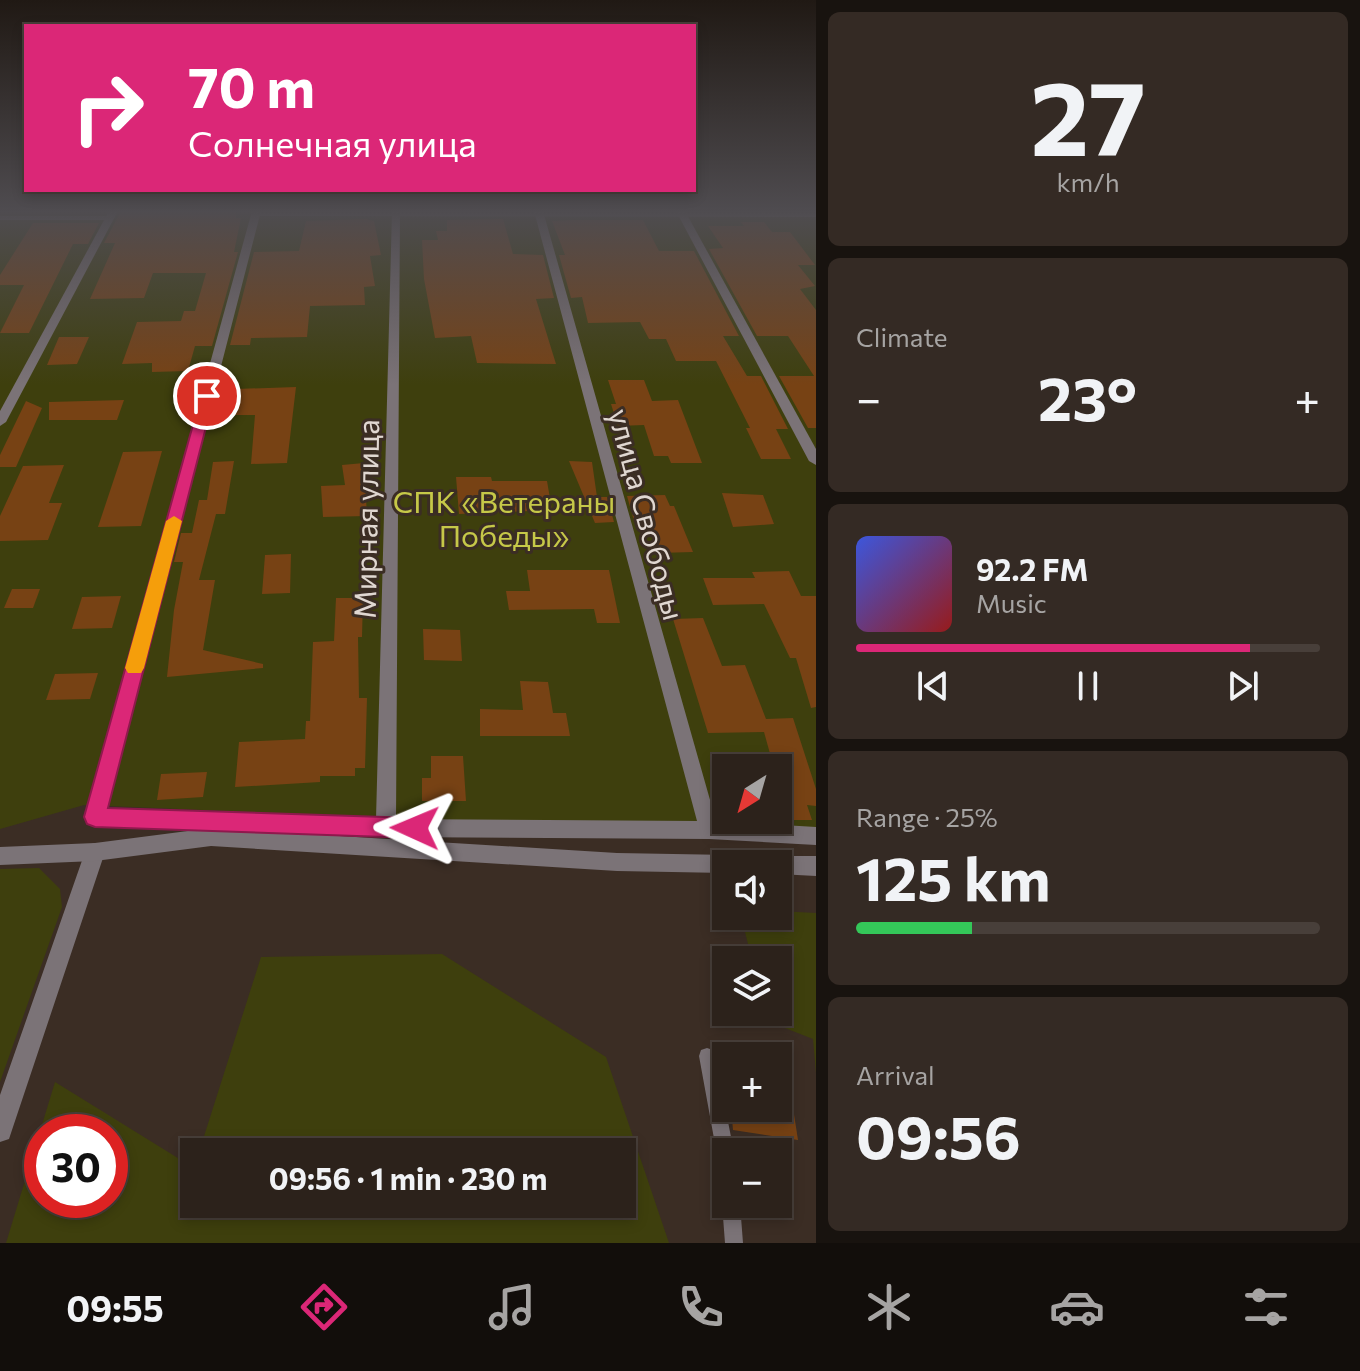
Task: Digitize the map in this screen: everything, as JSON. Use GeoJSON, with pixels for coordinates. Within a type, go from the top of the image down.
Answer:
{"type":"FeatureCollection","features":[{"type":"Feature","properties":{"kind":"street"},"geometry":{"type":"LineString","coordinates":[[0,422],[84,269]]}},
{"type":"Feature","properties":{"kind":"street"},"geometry":{"type":"LineString","coordinates":[[241,269],[95,817],[386,828],[709,830],[816,836]]}},
{"type":"Feature","properties":{"kind":"street","name":"Мирная улица"},"geometry":{"type":"LineString","coordinates":[[386,828],[395,269]]}},
{"type":"Feature","properties":{"kind":"street","name":"улица Свободы"},"geometry":{"type":"LineString","coordinates":[[554,269],[709,830]]}},
{"type":"Feature","properties":{"kind":"street"},"geometry":{"type":"LineString","coordinates":[[711,269],[816,461]]}},
{"type":"Feature","properties":{"kind":"street"},"geometry":{"type":"LineString","coordinates":[[0,856],[95,852],[211,837],[617,862],[712,864]]}},
{"type":"Feature","properties":{"kind":"street"},"geometry":{"type":"LineString","coordinates":[[0,1130],[95,852]]}},
{"type":"Feature","properties":{"kind":"street"},"geometry":{"type":"LineString","coordinates":[[792,865],[816,866]]}},
{"type":"Feature","properties":{"kind":"lane"},"geometry":{"type":"LineString","coordinates":[[707,1056],[723,1138]]}},
{"type":"Feature","properties":{"kind":"lane"},"geometry":{"type":"LineString","coordinates":[[732,1218],[734,1243]]}},
{"type":"Feature","properties":{"kind":"green space","name":"СПК «Ветераны Победы»"},"geometry":{"type":"Polygon","coordinates":[[[0,269],[816,269],[816,836],[769,834],[792,834],[792,754],[712,754],[712,832],[84,805],[0,829],[0,269]]]}},
{"type":"Feature","properties":{"kind":"green space"},"geometry":{"type":"Polygon","coordinates":[[[39,868],[60,889],[62,907],[0,1082],[0,869],[39,868]]]}},
{"type":"Feature","properties":{"kind":"green space"},"geometry":{"type":"Polygon","coordinates":[[[792,912],[816,913],[816,1073],[813,1039],[780,1026],[792,1026],[792,946],[748,946],[744,930],[792,930],[792,912]]]}},
{"type":"Feature","properties":{"kind":"green space"},"geometry":{"type":"Polygon","coordinates":[[[442,954],[606,1057],[633,1138],[203,1138],[261,957],[442,954]]]}},
{"type":"Feature","properties":{"kind":"green space"},"geometry":{"type":"Polygon","coordinates":[[[55,1082],[107,1114],[45,1114],[55,1082]]]}},
{"type":"Feature","properties":{"kind":"green space"},"geometry":{"type":"Polygon","coordinates":[[[128,1127],[180,1159],[180,1218],[636,1218],[636,1146],[669,1243],[6,1243],[24,1184],[24,1218],[128,1218],[128,1127]]]}},
{"type":"Feature","properties":{"kind":"building"},"geometry":{"type":"Polygon","coordinates":[[[4,269],[61,269],[29,333],[0,333],[24,285],[0,285],[4,269]]]}},
{"type":"Feature","properties":{"kind":"building"},"geometry":{"type":"Polygon","coordinates":[[[103,269],[233,269],[212,346],[195,346],[188,371],[152,372],[152,363],[122,364],[137,322],[181,321],[184,311],[195,311],[206,273],[153,273],[144,298],[90,299],[103,269]]]}},
{"type":"Feature","properties":{"kind":"building"},"geometry":{"type":"Polygon","coordinates":[[[250,269],[372,269],[375,286],[364,287],[365,305],[310,306],[307,337],[251,338],[250,345],[230,345],[250,269]]]}},
{"type":"Feature","properties":{"kind":"building"},"geometry":{"type":"Polygon","coordinates":[[[423,269],[547,269],[554,298],[536,299],[556,364],[477,363],[471,336],[435,338],[423,269]]]}},
{"type":"Feature","properties":{"kind":"building"},"geometry":{"type":"Polygon","coordinates":[[[563,269],[704,269],[739,336],[723,336],[747,376],[761,376],[788,429],[776,429],[791,459],[761,459],[746,428],[750,428],[716,361],[676,361],[666,339],[649,339],[640,322],[588,323],[582,297],[571,298],[563,269]]]}},
{"type":"Feature","properties":{"kind":"building"},"geometry":{"type":"Polygon","coordinates":[[[720,269],[801,269],[815,286],[800,289],[816,310],[816,428],[808,428],[779,376],[814,376],[788,336],[757,336],[720,269]]]}},
{"type":"Feature","properties":{"kind":"building"},"geometry":{"type":"Polygon","coordinates":[[[59,337],[89,337],[77,364],[47,365],[59,337]]]}},
{"type":"Feature","properties":{"kind":"building"},"geometry":{"type":"Polygon","coordinates":[[[608,380],[644,380],[652,401],[678,400],[702,463],[671,463],[668,456],[654,456],[644,425],[618,426],[611,404],[616,404],[608,380]]]}},
{"type":"Feature","properties":{"kind":"building"},"geometry":{"type":"Polygon","coordinates":[[[296,387],[287,463],[251,464],[255,415],[232,415],[236,389],[296,387]]]}},
{"type":"Feature","properties":{"kind":"building"},"geometry":{"type":"Polygon","coordinates":[[[124,400],[117,420],[49,420],[49,402],[124,400]]]}},
{"type":"Feature","properties":{"kind":"building"},"geometry":{"type":"Polygon","coordinates":[[[26,401],[42,408],[16,467],[0,467],[0,455],[26,401]]]}},
{"type":"Feature","properties":{"kind":"building"},"geometry":{"type":"Polygon","coordinates":[[[162,451],[141,526],[98,527],[123,452],[162,451]]]}},
{"type":"Feature","properties":{"kind":"building"},"geometry":{"type":"Polygon","coordinates":[[[234,461],[225,514],[216,514],[199,580],[215,580],[203,650],[263,664],[263,668],[167,677],[183,562],[174,562],[181,533],[192,533],[199,500],[207,500],[213,462],[234,461]]]}},
{"type":"Feature","properties":{"kind":"building"},"geometry":{"type":"Polygon","coordinates":[[[569,461],[592,462],[597,497],[607,497],[614,522],[595,523],[569,461]]]}},
{"type":"Feature","properties":{"kind":"building"},"geometry":{"type":"Polygon","coordinates":[[[364,463],[367,516],[323,517],[321,486],[345,485],[342,465],[364,463]]]}},
{"type":"Feature","properties":{"kind":"building"},"geometry":{"type":"Polygon","coordinates":[[[64,465],[49,503],[62,503],[48,540],[0,541],[0,516],[23,466],[64,465]]]}},
{"type":"Feature","properties":{"kind":"building"},"geometry":{"type":"Polygon","coordinates":[[[456,477],[491,477],[492,481],[547,481],[552,510],[459,514],[456,477]]]}},
{"type":"Feature","properties":{"kind":"building"},"geometry":{"type":"Polygon","coordinates":[[[722,493],[763,495],[774,524],[733,527],[722,493]]]}},
{"type":"Feature","properties":{"kind":"building"},"geometry":{"type":"Polygon","coordinates":[[[665,495],[670,506],[674,506],[693,552],[658,553],[646,520],[634,521],[627,496],[665,495]]]}},
{"type":"Feature","properties":{"kind":"building"},"geometry":{"type":"Polygon","coordinates":[[[291,554],[290,593],[262,594],[265,555],[291,554]]]}},
{"type":"Feature","properties":{"kind":"building"},"geometry":{"type":"Polygon","coordinates":[[[527,570],[609,570],[620,623],[597,623],[594,609],[509,610],[506,591],[530,591],[527,570]]]}},
{"type":"Feature","properties":{"kind":"building"},"geometry":{"type":"Polygon","coordinates":[[[789,571],[801,596],[816,596],[816,707],[811,708],[796,658],[790,658],[764,604],[713,605],[703,578],[755,578],[752,572],[789,571]]]}},
{"type":"Feature","properties":{"kind":"building"},"geometry":{"type":"Polygon","coordinates":[[[12,589],[40,589],[33,608],[4,608],[12,589]]]}},
{"type":"Feature","properties":{"kind":"building"},"geometry":{"type":"Polygon","coordinates":[[[121,596],[112,628],[72,629],[82,597],[121,596]]]}},
{"type":"Feature","properties":{"kind":"building"},"geometry":{"type":"Polygon","coordinates":[[[336,598],[363,598],[362,637],[358,637],[359,698],[367,698],[365,768],[355,768],[355,776],[320,776],[320,782],[235,787],[239,742],[305,739],[306,721],[310,721],[313,642],[334,641],[336,598]]]}},
{"type":"Feature","properties":{"kind":"building"},"geometry":{"type":"Polygon","coordinates":[[[703,618],[722,666],[745,665],[766,719],[793,718],[816,789],[816,806],[807,805],[812,820],[792,820],[792,754],[770,754],[764,732],[708,733],[673,619],[703,618]]]}},
{"type":"Feature","properties":{"kind":"building"},"geometry":{"type":"Polygon","coordinates":[[[423,629],[460,630],[462,661],[424,660],[423,629]]]}},
{"type":"Feature","properties":{"kind":"building"},"geometry":{"type":"Polygon","coordinates":[[[98,673],[90,699],[46,700],[55,674],[98,673]]]}},
{"type":"Feature","properties":{"kind":"building"},"geometry":{"type":"Polygon","coordinates":[[[520,681],[548,682],[553,713],[566,713],[570,736],[480,736],[480,709],[523,710],[520,681]]]}},
{"type":"Feature","properties":{"kind":"building"},"geometry":{"type":"Polygon","coordinates":[[[431,756],[463,756],[466,801],[422,801],[422,778],[431,778],[431,756]]]}},
{"type":"Feature","properties":{"kind":"building"},"geometry":{"type":"Polygon","coordinates":[[[207,772],[203,797],[157,800],[161,774],[207,772]]]}},
{"type":"Feature","properties":{"kind":"building"},"geometry":{"type":"Polygon","coordinates":[[[793,1108],[798,1140],[792,1138],[733,1130],[732,1122],[792,1122],[793,1108]]]}},
{"type":"Feature","properties":{"kind":"slow traffic"},"geometry":{"type":"LineString","coordinates":[[135,668],[174,521]]}},
{"type":"Feature","properties":{"kind":"route"},"geometry":{"type":"LineString","coordinates":[[207,396],[95,817],[415,828]]}}]}
